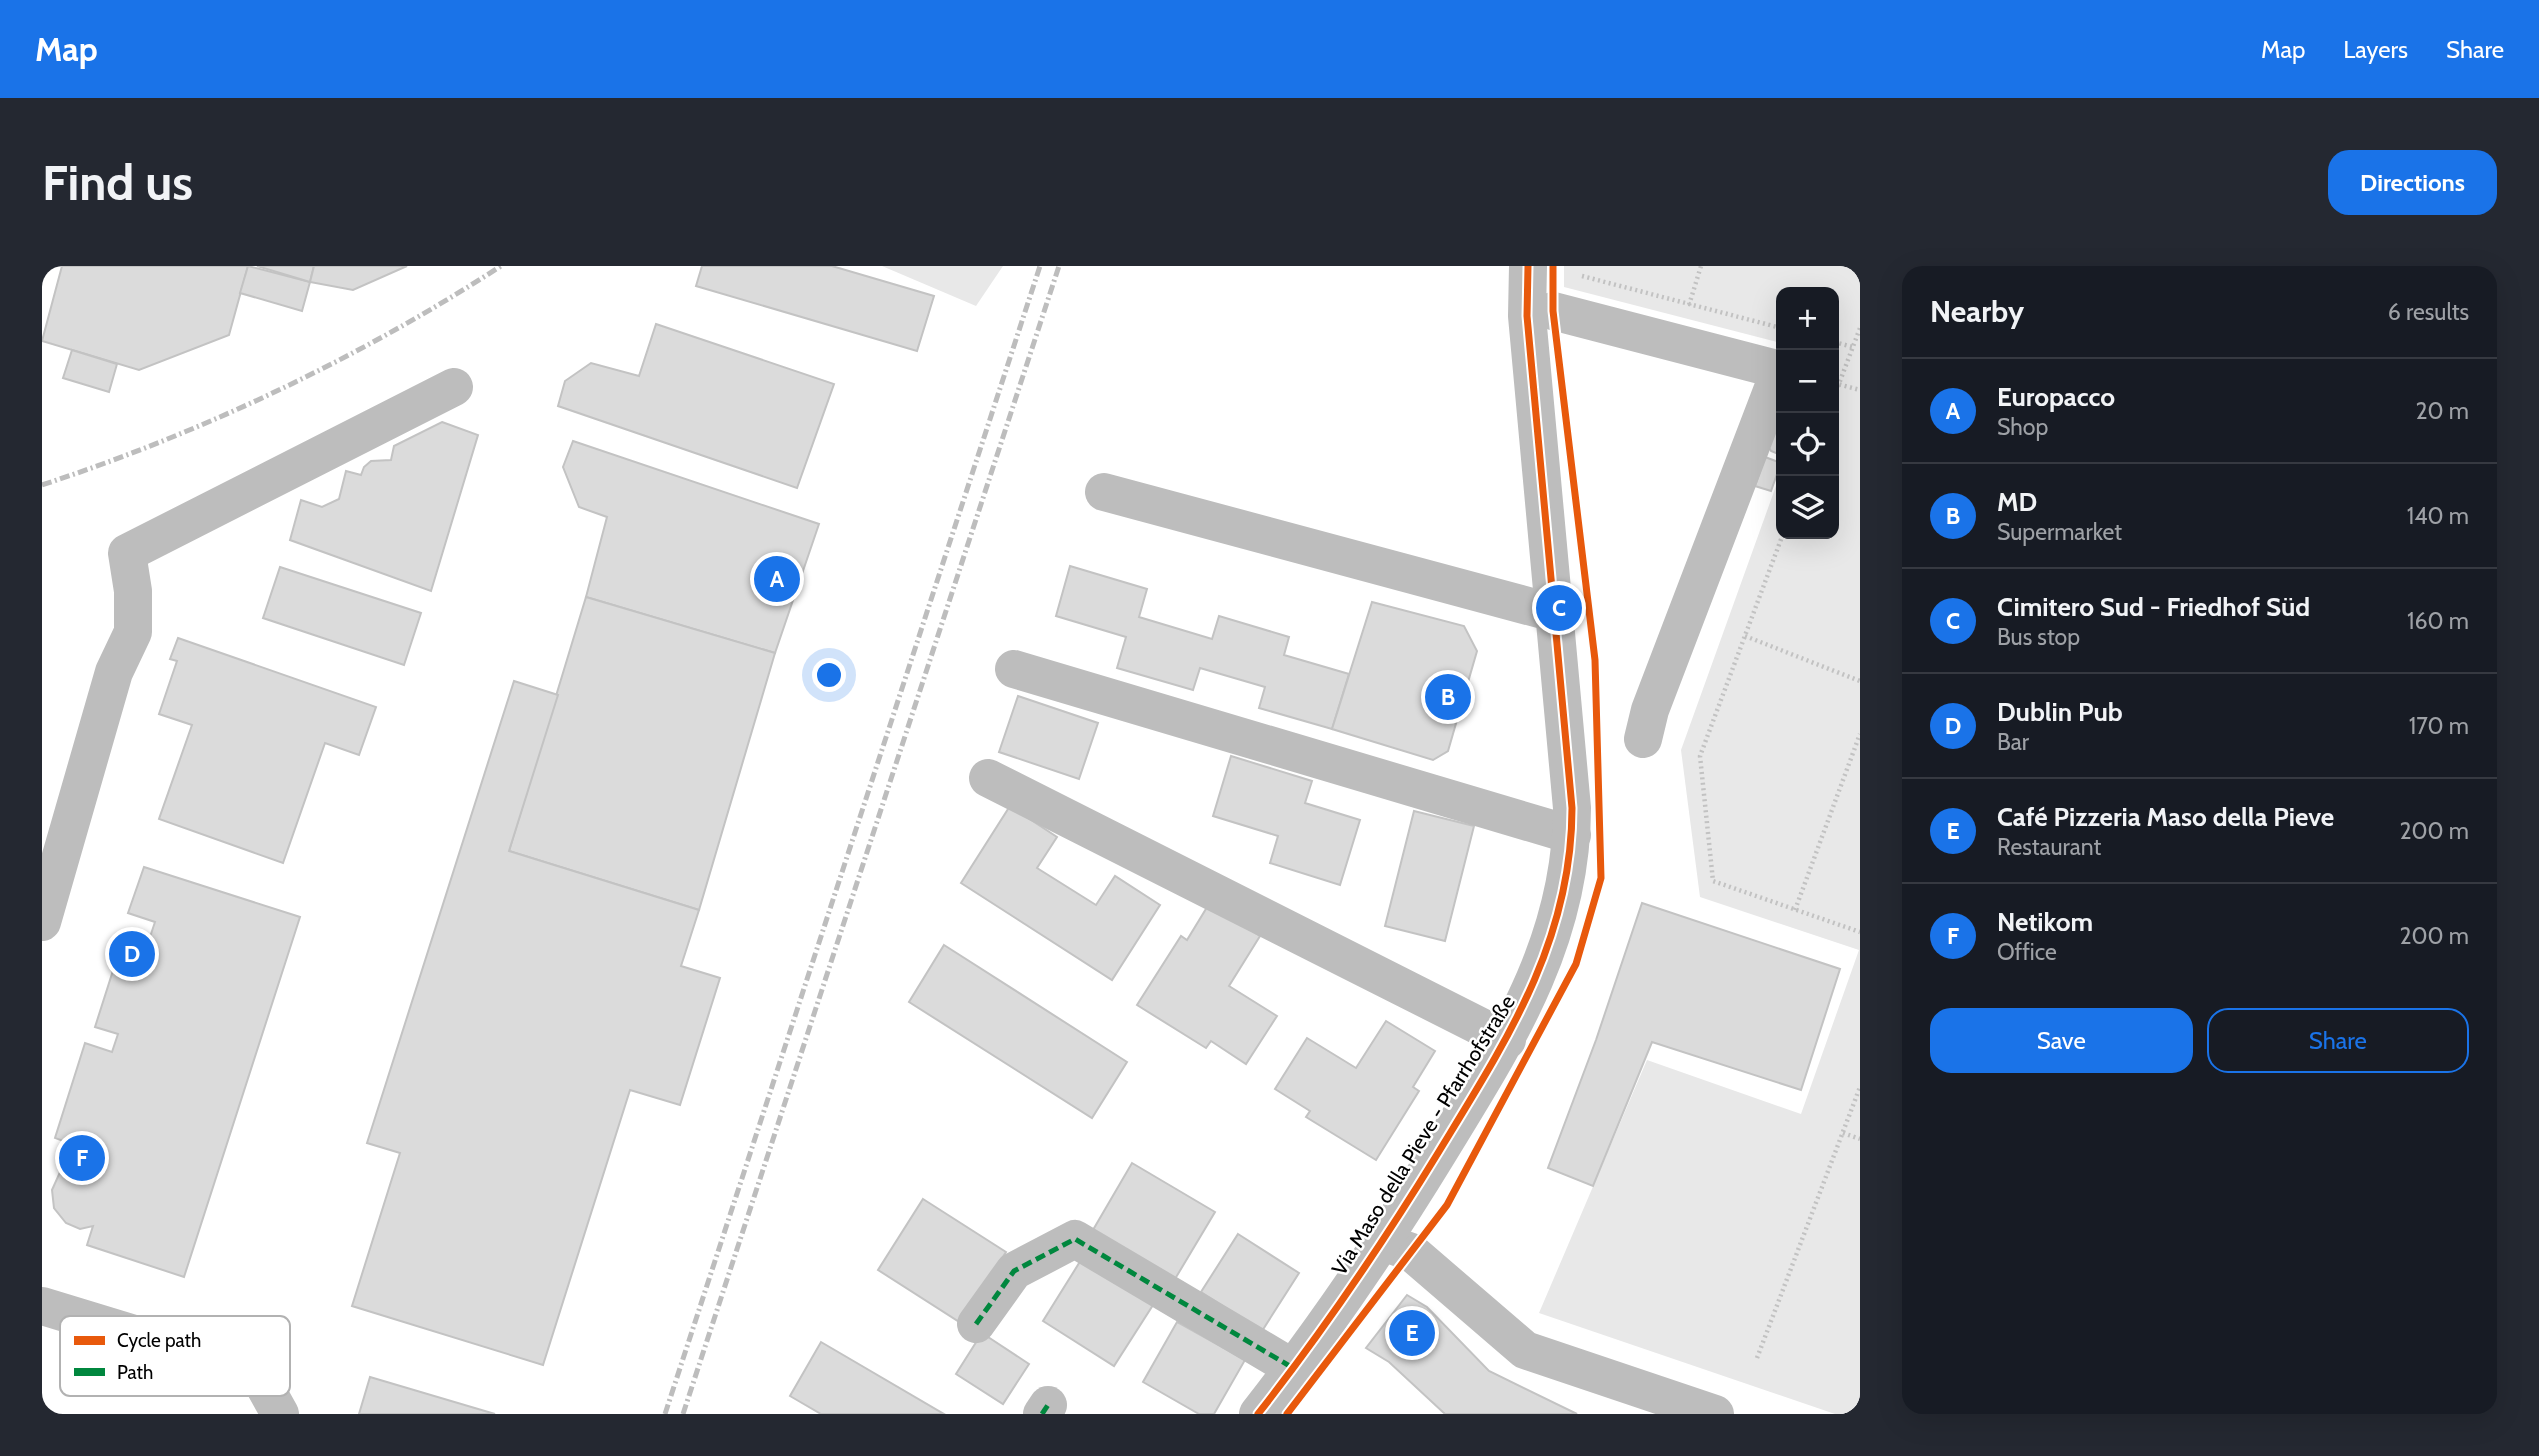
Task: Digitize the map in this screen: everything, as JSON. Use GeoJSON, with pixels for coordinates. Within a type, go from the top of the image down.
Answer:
{"type":"FeatureCollection","features":[{"type":"Feature","properties":{"kind":"street","name":"Via Maso della Pieve - Pfarrhofstraße"},"geometry":{"type":"LineString","coordinates":[[1258,1414],[1383,1242],[1507,1040],[1538,977],[1560,899],[1572,835],[1527,317],[1528,266]]}},
{"type":"Feature","properties":{"kind":"street"},"geometry":{"type":"LineString","coordinates":[[1553,311],[1776,369]]}},
{"type":"Feature","properties":{"kind":"street"},"geometry":{"type":"LineString","coordinates":[[1643,738],[1650,710],[1776,383]]}},
{"type":"Feature","properties":{"kind":"street"},"geometry":{"type":"LineString","coordinates":[[42,922],[114,672],[133,632],[133,591],[127,553],[454,387]]}},
{"type":"Feature","properties":{"kind":"street"},"geometry":{"type":"LineString","coordinates":[[1104,492],[1554,614]]}},
{"type":"Feature","properties":{"kind":"street"},"geometry":{"type":"LineString","coordinates":[[1014,669],[1572,835]]}},
{"type":"Feature","properties":{"kind":"street"},"geometry":{"type":"LineString","coordinates":[[988,778],[1507,1040]]}},
{"type":"Feature","properties":{"kind":"street"},"geometry":{"type":"LineString","coordinates":[[976,1324],[1014,1271],[1075,1239],[1293,1368]]}},
{"type":"Feature","properties":{"kind":"street"},"geometry":{"type":"LineString","coordinates":[[1383,1242],[1411,1252],[1525,1350],[1715,1414]]}},
{"type":"Feature","properties":{"kind":"street"},"geometry":{"type":"LineString","coordinates":[[42,1306],[75,1316]]}},
{"type":"Feature","properties":{"kind":"street"},"geometry":{"type":"LineString","coordinates":[[270,1396],[280,1414]]}},
{"type":"Feature","properties":{"kind":"path"},"geometry":{"type":"LineString","coordinates":[[1689,304],[1702,266]]}},
{"type":"Feature","properties":{"kind":"path"},"geometry":{"type":"LineString","coordinates":[[1582,276],[1776,327]]}},
{"type":"Feature","properties":{"kind":"path"},"geometry":{"type":"LineString","coordinates":[[1839,377],[1860,328]]}},
{"type":"Feature","properties":{"kind":"path"},"geometry":{"type":"LineString","coordinates":[[1839,343],[1853,347]]}},
{"type":"Feature","properties":{"kind":"path"},"geometry":{"type":"LineString","coordinates":[[1839,385],[1860,390]]}},
{"type":"Feature","properties":{"kind":"path"},"geometry":{"type":"LineString","coordinates":[[1781,539],[1700,756],[1713,881],[1860,932]]}},
{"type":"Feature","properties":{"kind":"path"},"geometry":{"type":"LineString","coordinates":[[1745,636],[1860,681]]}},
{"type":"Feature","properties":{"kind":"path"},"geometry":{"type":"LineString","coordinates":[[1795,910],[1860,734]]}},
{"type":"Feature","properties":{"kind":"path"},"geometry":{"type":"LineString","coordinates":[[1757,1358],[1860,1087]]}},
{"type":"Feature","properties":{"kind":"path"},"geometry":{"type":"LineString","coordinates":[[1843,1133],[1860,1139]]}},
{"type":"Feature","properties":{"kind":"shaded area"},"geometry":{"type":"Polygon","coordinates":[[[882,266],[1003,266],[976,306],[882,266]]]}},
{"type":"Feature","properties":{"kind":"shaded area"},"geometry":{"type":"Polygon","coordinates":[[[1564,266],[1860,266],[1860,1414],[1835,1414],[1539,1313],[1647,1060],[1801,1114],[1859,950],[1700,897],[1681,750],[1776,486],[1776,539],[1839,539],[1839,287],[1776,287],[1776,342],[1564,287],[1564,266]]]}},
{"type":"Feature","properties":{"kind":"building"},"geometry":{"type":"Polygon","coordinates":[[[62,266],[248,266],[229,335],[139,370],[42,341],[62,266]]]}},
{"type":"Feature","properties":{"kind":"building"},"geometry":{"type":"Polygon","coordinates":[[[248,266],[310,282],[302,311],[240,293],[248,266]]]}},
{"type":"Feature","properties":{"kind":"building"},"geometry":{"type":"Polygon","coordinates":[[[257,266],[314,266],[310,282],[257,266]]]}},
{"type":"Feature","properties":{"kind":"building"},"geometry":{"type":"Polygon","coordinates":[[[314,266],[407,266],[353,290],[310,282],[314,266]]]}},
{"type":"Feature","properties":{"kind":"building"},"geometry":{"type":"Polygon","coordinates":[[[702,266],[832,266],[934,296],[917,351],[696,286],[702,266]]]}},
{"type":"Feature","properties":{"kind":"building"},"geometry":{"type":"Polygon","coordinates":[[[656,324],[834,384],[797,488],[558,406],[565,381],[591,363],[639,376],[656,324]]]}},
{"type":"Feature","properties":{"kind":"building"},"geometry":{"type":"Polygon","coordinates":[[[72,350],[117,364],[109,392],[63,378],[72,350]]]}},
{"type":"Feature","properties":{"kind":"building"},"geometry":{"type":"Polygon","coordinates":[[[1776,418],[1776,453],[1771,451],[1765,441],[1776,418]]]}},
{"type":"Feature","properties":{"kind":"building"},"geometry":{"type":"Polygon","coordinates":[[[442,422],[478,435],[431,591],[290,540],[301,500],[322,507],[339,499],[346,471],[361,475],[364,467],[371,461],[391,460],[394,446],[442,422]]]}},
{"type":"Feature","properties":{"kind":"building"},"geometry":{"type":"Polygon","coordinates":[[[573,441],[819,524],[775,653],[586,597],[607,517],[579,507],[563,467],[573,441]]]}},
{"type":"Feature","properties":{"kind":"building"},"geometry":{"type":"Polygon","coordinates":[[[1765,457],[1776,461],[1776,477],[1771,491],[1755,486],[1765,457]]]}},
{"type":"Feature","properties":{"kind":"building"},"geometry":{"type":"Polygon","coordinates":[[[1070,566],[1147,589],[1139,617],[1212,639],[1219,616],[1289,637],[1284,655],[1349,674],[1332,729],[1259,708],[1265,687],[1200,668],[1193,690],[1117,668],[1126,637],[1056,616],[1070,566]]]}},
{"type":"Feature","properties":{"kind":"building"},"geometry":{"type":"Polygon","coordinates":[[[280,567],[421,613],[404,665],[263,618],[280,567]]]}},
{"type":"Feature","properties":{"kind":"building"},"geometry":{"type":"Polygon","coordinates":[[[586,597],[775,653],[699,910],[509,851],[586,597]]]}},
{"type":"Feature","properties":{"kind":"building"},"geometry":{"type":"Polygon","coordinates":[[[1372,602],[1464,626],[1477,651],[1448,751],[1433,760],[1332,729],[1372,602]]]}},
{"type":"Feature","properties":{"kind":"building"},"geometry":{"type":"Polygon","coordinates":[[[178,638],[376,707],[359,755],[325,743],[283,863],[159,819],[192,725],[159,714],[177,661],[170,659],[178,638]]]}},
{"type":"Feature","properties":{"kind":"building"},"geometry":{"type":"Polygon","coordinates":[[[514,681],[558,695],[509,851],[699,910],[681,966],[720,978],[680,1105],[630,1090],[543,1365],[352,1306],[400,1153],[367,1143],[514,681]]]}},
{"type":"Feature","properties":{"kind":"building"},"geometry":{"type":"Polygon","coordinates":[[[1018,696],[1098,723],[1079,779],[999,752],[1018,696]]]}},
{"type":"Feature","properties":{"kind":"building"},"geometry":{"type":"Polygon","coordinates":[[[1231,756],[1312,781],[1305,803],[1360,820],[1340,885],[1270,863],[1278,836],[1213,816],[1231,756]]]}},
{"type":"Feature","properties":{"kind":"building"},"geometry":{"type":"Polygon","coordinates":[[[1010,806],[1057,837],[1037,868],[1096,905],[1115,876],[1160,905],[1112,980],[961,883],[1010,806]]]}},
{"type":"Feature","properties":{"kind":"building"},"geometry":{"type":"Polygon","coordinates":[[[1414,811],[1474,826],[1445,941],[1385,926],[1414,811]]]}},
{"type":"Feature","properties":{"kind":"building"},"geometry":{"type":"Polygon","coordinates":[[[144,867],[300,917],[184,1277],[87,1245],[93,1226],[80,1229],[66,1223],[54,1208],[52,1190],[60,1172],[72,1162],[77,1146],[55,1138],[85,1043],[112,1052],[118,1034],[95,1027],[125,933],[149,940],[155,922],[128,913],[144,867]]]}},
{"type":"Feature","properties":{"kind":"building"},"geometry":{"type":"Polygon","coordinates":[[[1642,903],[1840,969],[1801,1090],[1652,1042],[1593,1186],[1548,1168],[1596,1040],[1642,903]]]}},
{"type":"Feature","properties":{"kind":"building"},"geometry":{"type":"Polygon","coordinates":[[[1209,904],[1260,936],[1229,986],[1277,1016],[1246,1064],[1211,1041],[1206,1048],[1137,1005],[1181,936],[1187,940],[1209,904]]]}},
{"type":"Feature","properties":{"kind":"building"},"geometry":{"type":"Polygon","coordinates":[[[944,945],[1127,1062],[1092,1118],[909,1002],[944,945]]]}},
{"type":"Feature","properties":{"kind":"building"},"geometry":{"type":"Polygon","coordinates":[[[1386,1021],[1435,1051],[1413,1087],[1419,1091],[1376,1160],[1306,1117],[1310,1111],[1275,1089],[1307,1038],[1356,1068],[1386,1021]]]}},
{"type":"Feature","properties":{"kind":"building"},"geometry":{"type":"Polygon","coordinates":[[[1132,1163],[1215,1212],[1175,1279],[1093,1230],[1132,1163]]]}},
{"type":"Feature","properties":{"kind":"building"},"geometry":{"type":"Polygon","coordinates":[[[923,1199],[1006,1252],[961,1323],[878,1270],[923,1199]]]}},
{"type":"Feature","properties":{"kind":"building"},"geometry":{"type":"Polygon","coordinates":[[[1238,1234],[1299,1273],[1262,1331],[1201,1292],[1238,1234]]]}},
{"type":"Feature","properties":{"kind":"building"},"geometry":{"type":"Polygon","coordinates":[[[1081,1260],[1153,1305],[1114,1366],[1043,1321],[1081,1260]]]}},
{"type":"Feature","properties":{"kind":"building"},"geometry":{"type":"Polygon","coordinates":[[[1407,1295],[1427,1307],[1489,1371],[1577,1414],[1445,1414],[1389,1362],[1366,1348],[1407,1295]]]}},
{"type":"Feature","properties":{"kind":"building"},"geometry":{"type":"Polygon","coordinates":[[[1177,1322],[1245,1360],[1214,1414],[1199,1414],[1143,1382],[1177,1322]]]}},
{"type":"Feature","properties":{"kind":"building"},"geometry":{"type":"Polygon","coordinates":[[[982,1333],[1029,1364],[1003,1404],[956,1374],[982,1333]]]}},
{"type":"Feature","properties":{"kind":"building"},"geometry":{"type":"Polygon","coordinates":[[[821,1342],[944,1414],[821,1414],[790,1396],[821,1342]]]}},
{"type":"Feature","properties":{"kind":"building"},"geometry":{"type":"Polygon","coordinates":[[[370,1377],[495,1414],[359,1414],[370,1377]]]}},
{"type":"Feature","properties":{"kind":"railway"},"geometry":{"type":"LineString","coordinates":[[42,485],[162,441],[279,390],[392,332],[501,266]]}},
{"type":"Feature","properties":{"kind":"railway"},"geometry":{"type":"LineString","coordinates":[[665,1414],[1040,266]]}},
{"type":"Feature","properties":{"kind":"railway"},"geometry":{"type":"LineString","coordinates":[[683,1414],[1059,266]]}},
{"type":"Feature","properties":{"kind":"marked path"},"geometry":{"type":"LineString","coordinates":[[976,1324],[1014,1271],[1075,1239],[1293,1368]]}},
{"type":"Feature","properties":{"kind":"marked path"},"geometry":{"type":"LineString","coordinates":[[1042,1414],[1048,1405]]}},
{"type":"Feature","properties":{"kind":"cycle path"},"geometry":{"type":"LineString","coordinates":[[1258,1414],[1306,1351],[1374,1253],[1487,1072],[1530,990],[1560,903],[1569,857],[1572,808],[1527,316],[1528,266]]}},
{"type":"Feature","properties":{"kind":"cycle path"},"geometry":{"type":"LineString","coordinates":[[1287,1414],[1447,1205],[1576,964],[1601,878],[1595,660],[1553,311],[1553,266]]}},
{"type":"Feature","properties":{"kind":"place","name":"Europacco"},"geometry":{"type":"Point","coordinates":[777,579]}},
{"type":"Feature","properties":{"kind":"place","name":"Cimitero Sud - Friedhof Süd"},"geometry":{"type":"Point","coordinates":[1559,608]}},
{"type":"Feature","properties":{"kind":"place","name":"MD"},"geometry":{"type":"Point","coordinates":[1448,697]}},
{"type":"Feature","properties":{"kind":"place","name":"Dublin Pub"},"geometry":{"type":"Point","coordinates":[132,954]}},
{"type":"Feature","properties":{"kind":"place","name":"Netikom"},"geometry":{"type":"Point","coordinates":[82,1158]}},
{"type":"Feature","properties":{"kind":"place","name":"Café Pizzeria Maso della Pieve"},"geometry":{"type":"Point","coordinates":[1412,1333]}}]}
